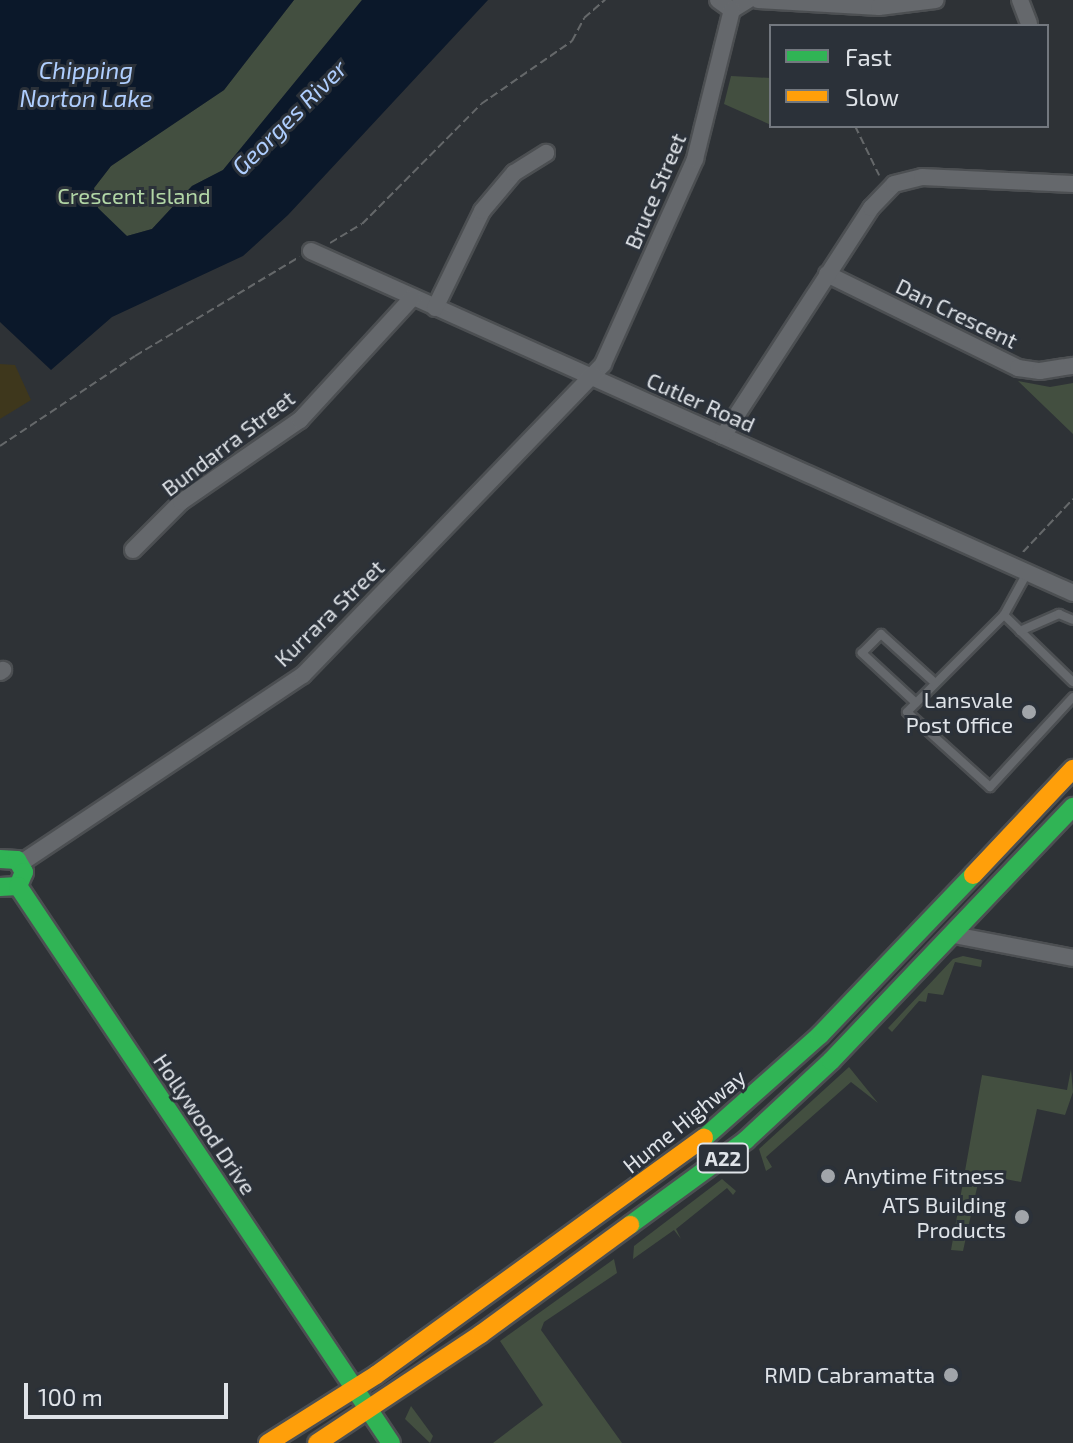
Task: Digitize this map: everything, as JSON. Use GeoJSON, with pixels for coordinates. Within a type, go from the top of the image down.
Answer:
{"type":"FeatureCollection","features":[{"type":"Feature","properties":{"kind":"main road","name":"Hume Highway"},"geometry":{"type":"LineString","coordinates":[[268,1443],[354,1389],[604,1214],[726,1121],[820,1035],[1073,769]]}},
{"type":"Feature","properties":{"kind":"main road","name":"A22"},"geometry":{"type":"LineString","coordinates":[[317,1443],[649,1214],[746,1140],[831,1061],[1073,807]]}},
{"type":"Feature","properties":{"kind":"main road"},"geometry":{"type":"LineString","coordinates":[[0,859],[21,863],[24,872],[9,886]]}},
{"type":"Feature","properties":{"kind":"main road","name":"Hollywood Drive"},"geometry":{"type":"LineString","coordinates":[[9,886],[391,1443]]}},
{"type":"Feature","properties":{"kind":"street"},"geometry":{"type":"LineString","coordinates":[[718,0],[732,10],[748,0]]}},
{"type":"Feature","properties":{"kind":"street"},"geometry":{"type":"LineString","coordinates":[[758,0],[879,7],[936,0]]}},
{"type":"Feature","properties":{"kind":"street"},"geometry":{"type":"LineString","coordinates":[[1020,0],[1029,23]]}},
{"type":"Feature","properties":{"kind":"street","name":"Bruce Street"},"geometry":{"type":"LineString","coordinates":[[590,377],[603,364],[695,159],[732,10]]}},
{"type":"Feature","properties":{"kind":"street"},"geometry":{"type":"LineString","coordinates":[[435,308],[482,211],[514,173],[546,153]]}},
{"type":"Feature","properties":{"kind":"street"},"geometry":{"type":"LineString","coordinates":[[723,436],[827,274],[886,191],[922,177],[1073,184]]}},
{"type":"Feature","properties":{"kind":"street","name":"Cutler Road"},"geometry":{"type":"LineString","coordinates":[[311,251],[1073,593]]}},
{"type":"Feature","properties":{"kind":"street","name":"Dan Crescent"},"geometry":{"type":"LineString","coordinates":[[827,274],[1018,368],[1040,371],[1073,366]]}},
{"type":"Feature","properties":{"kind":"street","name":"Bundarra Street"},"geometry":{"type":"LineString","coordinates":[[133,550],[181,502],[300,420],[412,298]]}},
{"type":"Feature","properties":{"kind":"street","name":"Kurrara Street"},"geometry":{"type":"LineString","coordinates":[[21,863],[303,675],[590,377]]}},
{"type":"Feature","properties":{"kind":"street"},"geometry":{"type":"LineString","coordinates":[[954,935],[1073,958]]}},
{"type":"Feature","properties":{"kind":"lane"},"geometry":{"type":"LineString","coordinates":[[1027,573],[1004,615],[907,712],[990,787],[1073,697]]}},
{"type":"Feature","properties":{"kind":"lane"},"geometry":{"type":"LineString","coordinates":[[1020,631],[1059,614],[1073,620]]}},
{"type":"Feature","properties":{"kind":"lane"},"geometry":{"type":"LineString","coordinates":[[1004,615],[1073,682]]}},
{"type":"Feature","properties":{"kind":"lane"},"geometry":{"type":"LineString","coordinates":[[916,703],[862,653],[881,634],[935,683]]}},
{"type":"Feature","properties":{"kind":"path"},"geometry":{"type":"LineString","coordinates":[[0,446],[135,356],[362,224],[481,104],[548,61],[605,0]]}},
{"type":"Feature","properties":{"kind":"path"},"geometry":{"type":"LineString","coordinates":[[856,128],[886,191]]}},
{"type":"Feature","properties":{"kind":"path"},"geometry":{"type":"LineString","coordinates":[[1023,552],[1073,499]]}},
{"type":"Feature","properties":{"kind":"green space","name":"Crescent Island"},"geometry":{"type":"Polygon","coordinates":[[[294,0],[362,0],[223,170],[192,186],[152,229],[127,236],[112,227],[98,208],[94,188],[111,166],[224,90],[294,0]]]}},
{"type":"Feature","properties":{"kind":"green space"},"geometry":{"type":"Polygon","coordinates":[[[731,76],[769,78],[769,124],[724,104],[731,76]]]}},
{"type":"Feature","properties":{"kind":"green space"},"geometry":{"type":"Polygon","coordinates":[[[1018,381],[1050,387],[1073,383],[1073,434],[1018,381]]]}},
{"type":"Feature","properties":{"kind":"green space"},"geometry":{"type":"Polygon","coordinates":[[[963,956],[982,960],[981,967],[955,962],[943,995],[928,993],[926,1002],[919,1001],[892,1032],[888,1028],[953,959],[963,956]]]}},
{"type":"Feature","properties":{"kind":"green space"},"geometry":{"type":"Polygon","coordinates":[[[849,1067],[878,1103],[851,1082],[766,1157],[772,1167],[766,1171],[759,1149],[849,1067]]]}},
{"type":"Feature","properties":{"kind":"green space"},"geometry":{"type":"Polygon","coordinates":[[[1071,1069],[1073,1092],[1065,1115],[1037,1109],[1021,1182],[980,1174],[963,1251],[951,1250],[982,1075],[1067,1090],[1071,1069]]]}},
{"type":"Feature","properties":{"kind":"green space"},"geometry":{"type":"Polygon","coordinates":[[[722,1179],[736,1191],[733,1195],[727,1188],[676,1229],[681,1239],[674,1230],[633,1259],[634,1246],[722,1179]]]}},
{"type":"Feature","properties":{"kind":"green space"},"geometry":{"type":"Polygon","coordinates":[[[614,1259],[617,1273],[544,1322],[541,1330],[622,1443],[493,1443],[543,1405],[500,1341],[614,1259]]]}},
{"type":"Feature","properties":{"kind":"green space"},"geometry":{"type":"Polygon","coordinates":[[[411,1406],[433,1436],[430,1443],[405,1419],[411,1406]]]}},
{"type":"Feature","properties":{"kind":"sand"},"geometry":{"type":"Polygon","coordinates":[[[0,364],[15,365],[31,400],[0,419],[0,364]]]}},
{"type":"Feature","properties":{"kind":"water","name":"Chipping Norton Lake"},"geometry":{"type":"Polygon","coordinates":[[[0,0],[294,0],[224,90],[111,166],[94,188],[98,208],[127,236],[152,229],[192,186],[223,170],[362,0],[488,0],[288,215],[243,256],[112,317],[51,370],[0,322],[0,0]]]}},
{"type":"Feature","properties":{"kind":"traffic: fast"},"geometry":{"type":"LineString","coordinates":[[630,1225],[746,1140],[831,1061],[1073,807]]}},
{"type":"Feature","properties":{"kind":"traffic: fast"},"geometry":{"type":"LineString","coordinates":[[0,859],[17,860],[24,872],[18,886],[0,887]]}},
{"type":"Feature","properties":{"kind":"traffic: fast"},"geometry":{"type":"LineString","coordinates":[[704,1138],[820,1035],[973,875]]}},
{"type":"Feature","properties":{"kind":"traffic: fast"},"geometry":{"type":"LineString","coordinates":[[18,886],[391,1443]]}},
{"type":"Feature","properties":{"kind":"traffic: slow"},"geometry":{"type":"LineString","coordinates":[[973,875],[1073,769]]}},
{"type":"Feature","properties":{"kind":"traffic: slow"},"geometry":{"type":"LineString","coordinates":[[268,1443],[376,1375],[704,1138]]}},
{"type":"Feature","properties":{"kind":"traffic: slow"},"geometry":{"type":"LineString","coordinates":[[317,1443],[481,1334],[630,1225]]}},
{"type":"Feature","properties":{"kind":"place","name":"Lansvale Post Office"},"geometry":{"type":"Point","coordinates":[1029,712]}},
{"type":"Feature","properties":{"kind":"place","name":"Anytime Fitness"},"geometry":{"type":"Point","coordinates":[828,1176]}},
{"type":"Feature","properties":{"kind":"place","name":"ATS Building Products"},"geometry":{"type":"Point","coordinates":[1022,1217]}},
{"type":"Feature","properties":{"kind":"place","name":"RMD Cabramatta"},"geometry":{"type":"Point","coordinates":[951,1375]}},
{"type":"Feature","properties":{"kind":"water label","name":"Georges River"},"geometry":{"type":"Point","coordinates":[289,117]}}]}
